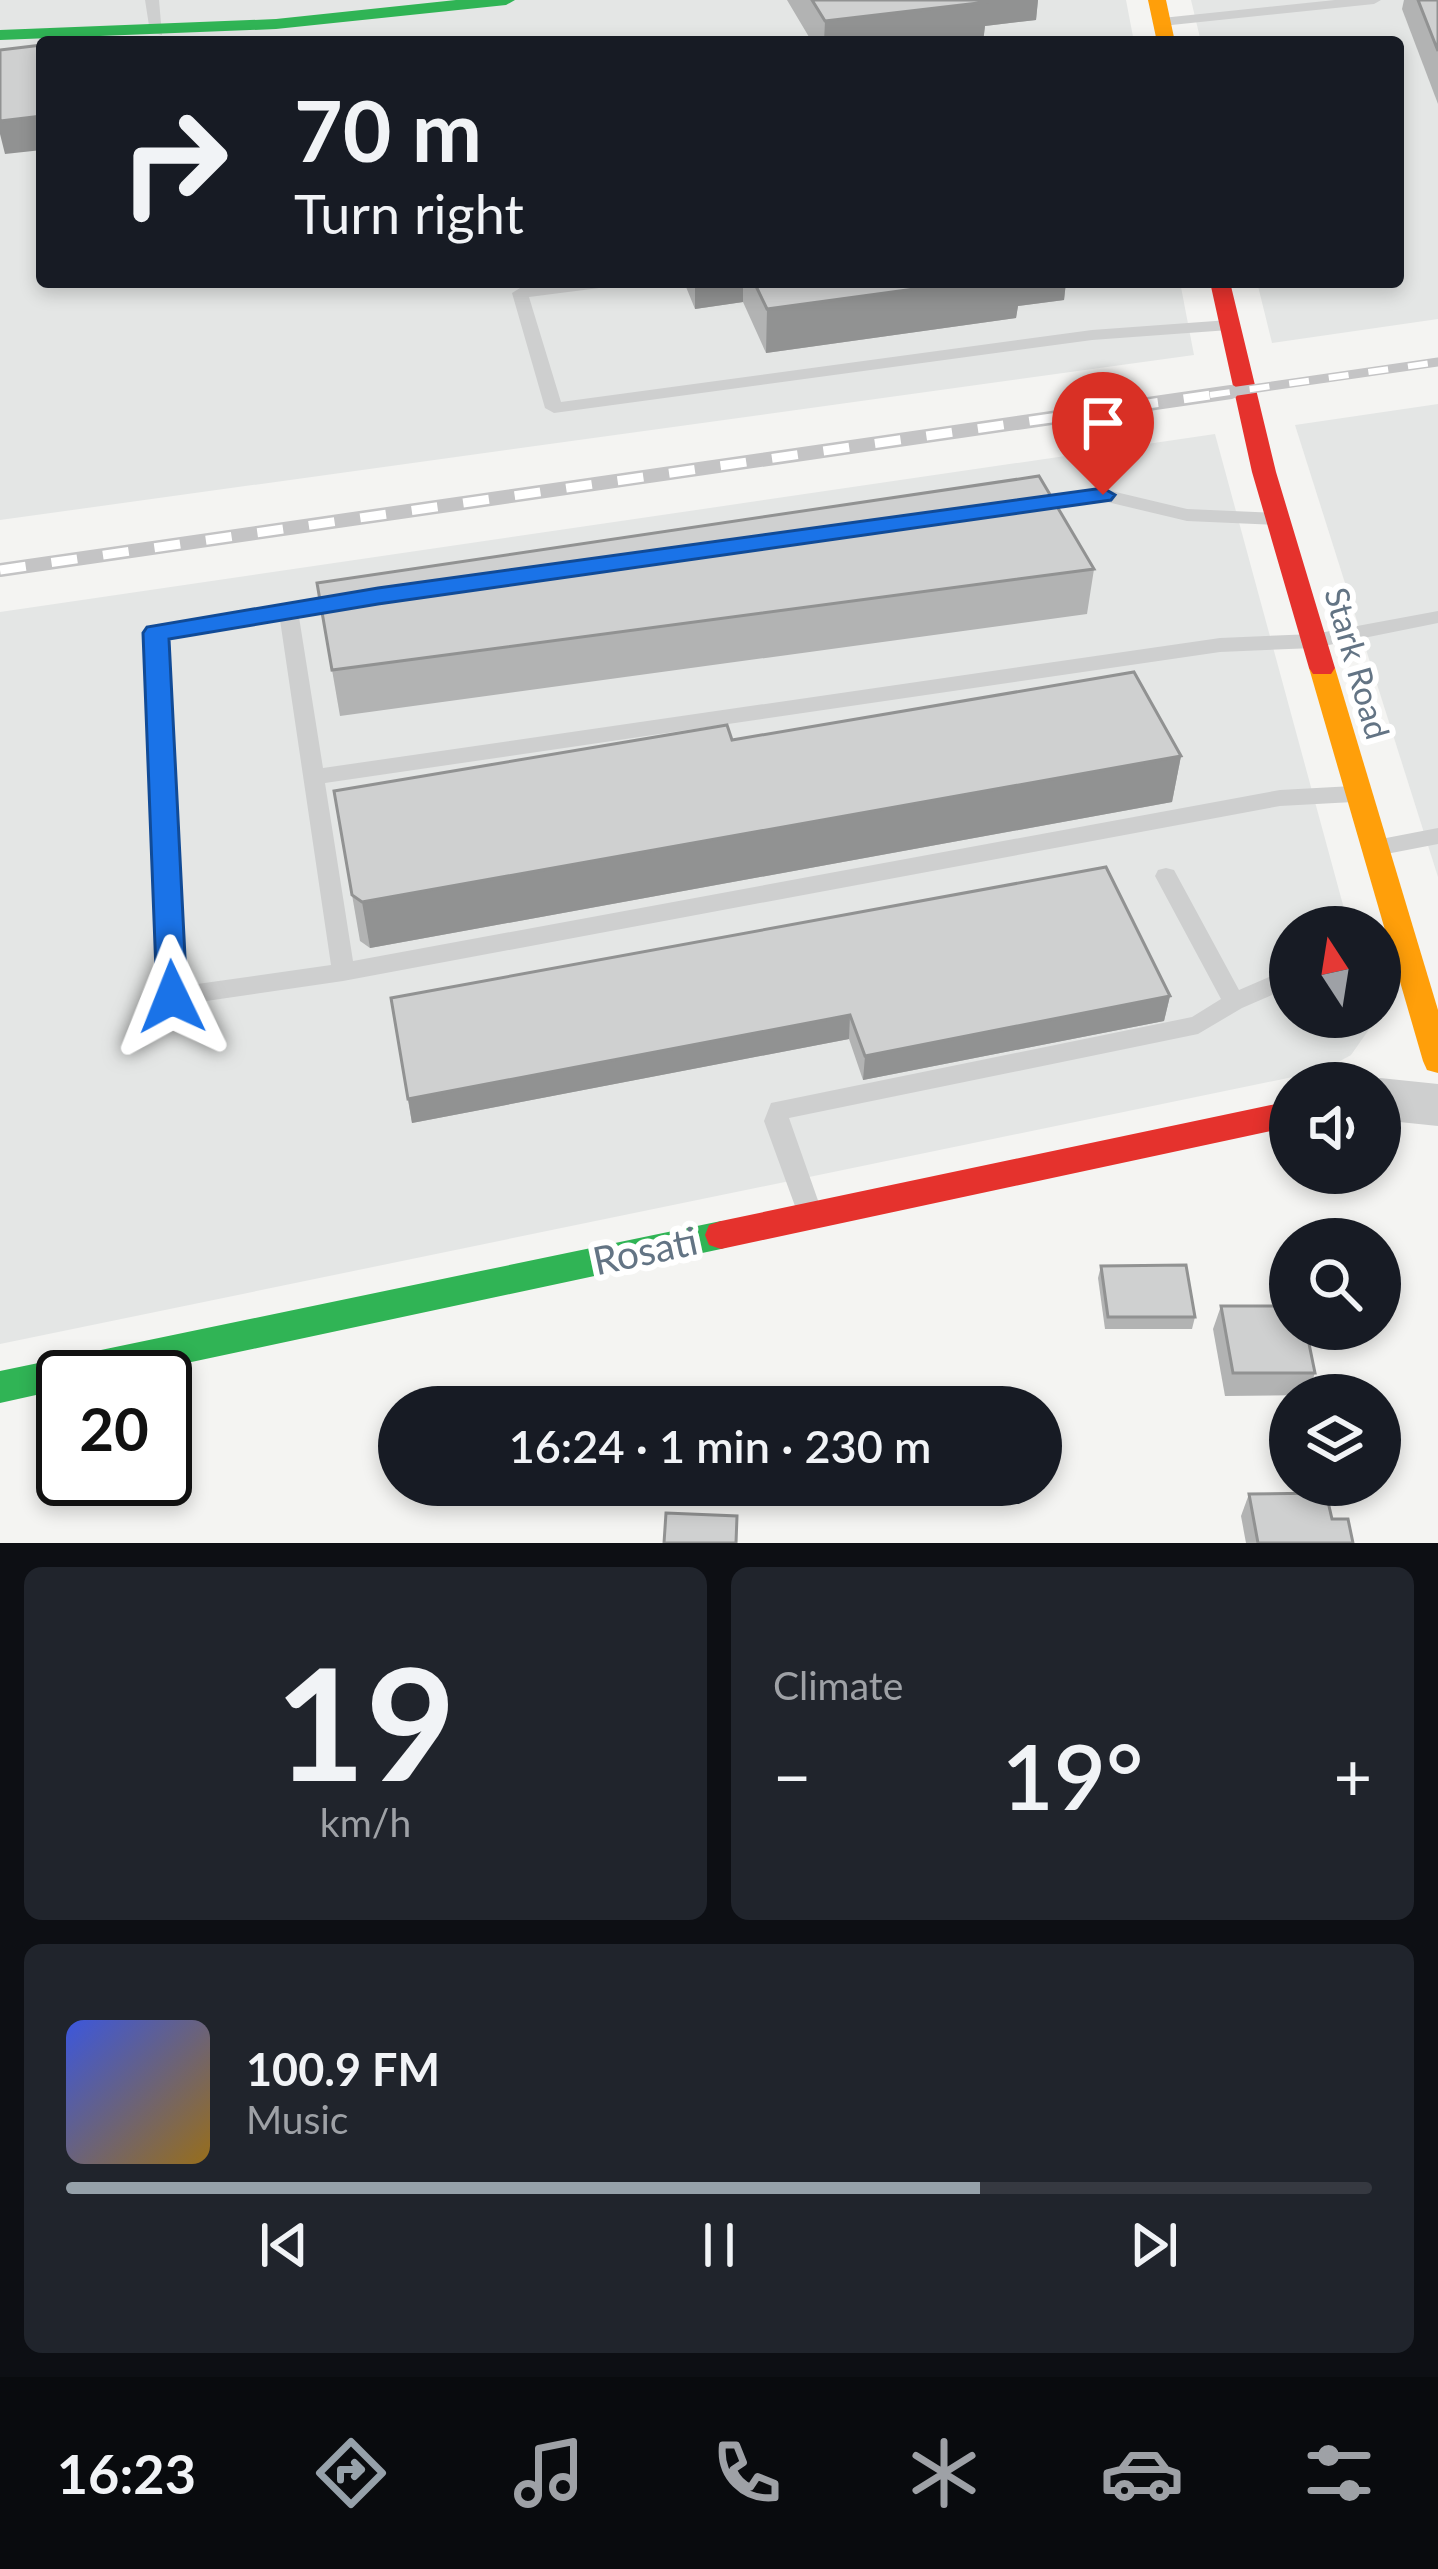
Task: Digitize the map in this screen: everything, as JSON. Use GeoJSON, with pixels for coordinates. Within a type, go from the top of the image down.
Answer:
{"type":"FeatureCollection","features":[{"type":"Feature","properties":{"kind":"street"},"geometry":{"type":"LineString","coordinates":[[137,36],[158,32],[209,35],[506,0]]}},
{"type":"Feature","properties":{"kind":"street"},"geometry":{"type":"LineString","coordinates":[[0,35],[42,36]]}},
{"type":"Feature","properties":{"kind":"street","name":"Stark Road"},"geometry":{"type":"LineString","coordinates":[[1221,288],[1278,519],[1375,849],[1385,906]]}},
{"type":"Feature","properties":{"kind":"street","name":"Stark Road"},"geometry":{"type":"LineString","coordinates":[[1401,975],[1438,1061]]}},
{"type":"Feature","properties":{"kind":"street"},"geometry":{"type":"LineString","coordinates":[[1401,1101],[1438,1105]]}},
{"type":"Feature","properties":{"kind":"street","name":"Rosati"},"geometry":{"type":"LineString","coordinates":[[0,1387],[1269,1118]]}},
{"type":"Feature","properties":{"kind":"lane"},"geometry":{"type":"LineString","coordinates":[[152,0],[158,32]]}},
{"type":"Feature","properties":{"kind":"lane"},"geometry":{"type":"LineString","coordinates":[[1162,22],[1374,0]]}},
{"type":"Feature","properties":{"kind":"lane"},"geometry":{"type":"LineString","coordinates":[[560,288],[520,293],[554,408],[1092,334],[1230,325]]}},
{"type":"Feature","properties":{"kind":"lane"},"geometry":{"type":"LineString","coordinates":[[1009,508],[1103,495],[1187,515],[1278,519]]}},
{"type":"Feature","properties":{"kind":"lane"},"geometry":{"type":"LineString","coordinates":[[356,600],[156,633],[172,997],[343,972],[1280,798],[1359,794]]}},
{"type":"Feature","properties":{"kind":"lane"},"geometry":{"type":"LineString","coordinates":[[289,612],[343,972]]}},
{"type":"Feature","properties":{"kind":"lane"},"geometry":{"type":"LineString","coordinates":[[315,777],[1220,645],[1314,641],[1438,617]]}},
{"type":"Feature","properties":{"kind":"lane"},"geometry":{"type":"LineString","coordinates":[[1375,849],[1438,836]]}},
{"type":"Feature","properties":{"kind":"lane"},"geometry":{"type":"LineString","coordinates":[[1166,876],[1234,1002]]}},
{"type":"Feature","properties":{"kind":"lane"},"geometry":{"type":"LineString","coordinates":[[811,1215],[776,1120],[780,1110],[1198,1025],[1269,986]]}},
{"type":"Feature","properties":{"kind":"shaded area"},"geometry":{"type":"Polygon","coordinates":[[[0,0],[1126,0],[1133,36],[36,36],[36,288],[1181,288],[1194,355],[0,520],[0,0]]]}},
{"type":"Feature","properties":{"kind":"shaded area"},"geometry":{"type":"Polygon","coordinates":[[[1191,0],[1438,0],[1438,319],[1272,343],[1258,288],[1404,288],[1404,36],[1200,36],[1191,0]]]}},
{"type":"Feature","properties":{"kind":"shaded area"},"geometry":{"type":"Polygon","coordinates":[[[1438,404],[1438,877],[1295,425],[1438,404]]]}},
{"type":"Feature","properties":{"kind":"shaded area"},"geometry":{"type":"Polygon","coordinates":[[[1215,434],[1343,906],[1269,906],[1269,1038],[1363,1038],[1351,1055],[1338,1062],[1269,1062],[1269,1082],[0,1344],[0,612],[1215,434]]]}},
{"type":"Feature","properties":{"kind":"building"},"geometry":{"type":"Polygon","coordinates":[[[812,0],[986,0],[987,2],[825,21],[812,0]]]}},
{"type":"Feature","properties":{"kind":"building"},"geometry":{"type":"Polygon","coordinates":[[[1418,0],[1438,0],[1438,51],[1418,0]]]}},
{"type":"Feature","properties":{"kind":"building"},"geometry":{"type":"Polygon","coordinates":[[[36,46],[36,117],[0,121],[0,50],[36,46]]]}},
{"type":"Feature","properties":{"kind":"building"},"geometry":{"type":"Polygon","coordinates":[[[757,288],[922,288],[767,309],[757,288]]]}},
{"type":"Feature","properties":{"kind":"building"},"geometry":{"type":"Polygon","coordinates":[[[1039,476],[1094,569],[332,670],[317,583],[1039,476]]]}},
{"type":"Feature","properties":{"kind":"building"},"geometry":{"type":"Polygon","coordinates":[[[1134,672],[1181,756],[362,902],[352,895],[334,791],[727,725],[732,740],[1134,672]]]}},
{"type":"Feature","properties":{"kind":"building"},"geometry":{"type":"Polygon","coordinates":[[[1106,867],[1170,996],[865,1056],[850,1015],[408,1099],[391,998],[1106,867]]]}},
{"type":"Feature","properties":{"kind":"building"},"geometry":{"type":"Polygon","coordinates":[[[1186,1265],[1195,1317],[1108,1317],[1101,1266],[1186,1265]]]}},
{"type":"Feature","properties":{"kind":"building"},"geometry":{"type":"Polygon","coordinates":[[[1221,1306],[1269,1306],[1269,1350],[1310,1350],[1315,1373],[1233,1373],[1221,1306]]]}},
{"type":"Feature","properties":{"kind":"building"},"geometry":{"type":"Polygon","coordinates":[[[1249,1494],[1269,1494],[1269,1506],[1329,1506],[1332,1519],[1348,1519],[1353,1543],[1258,1543],[1249,1494]]]}},
{"type":"Feature","properties":{"kind":"building"},"geometry":{"type":"Polygon","coordinates":[[[666,1513],[737,1516],[736,1543],[664,1543],[666,1513]]]}},
{"type":"Feature","properties":{"kind":"railway"},"geometry":{"type":"LineString","coordinates":[[1210,395],[1438,362]]}},
{"type":"Feature","properties":{"kind":"railway"},"geometry":{"type":"LineString","coordinates":[[0,570],[1231,392]]}},
{"type":"Feature","properties":{"kind":"traffic: fast"},"geometry":{"type":"LineString","coordinates":[[0,35],[276,24],[506,0]]}},
{"type":"Feature","properties":{"kind":"traffic: fast"},"geometry":{"type":"LineString","coordinates":[[0,1387],[721,1235]]}},
{"type":"Feature","properties":{"kind":"traffic: slow"},"geometry":{"type":"LineString","coordinates":[[1157,0],[1165,36]]}},
{"type":"Feature","properties":{"kind":"traffic: slow"},"geometry":{"type":"LineString","coordinates":[[1322,668],[1438,1061]]}},
{"type":"Feature","properties":{"kind":"traffic: jam"},"geometry":{"type":"LineString","coordinates":[[1221,288],[1264,472],[1322,668]]}},
{"type":"Feature","properties":{"kind":"traffic: jam"},"geometry":{"type":"LineString","coordinates":[[721,1235],[1269,1118]]}},
{"type":"Feature","properties":{"kind":"route"},"geometry":{"type":"LineString","coordinates":[[172,997],[156,633],[378,596],[1103,495]]}}]}
